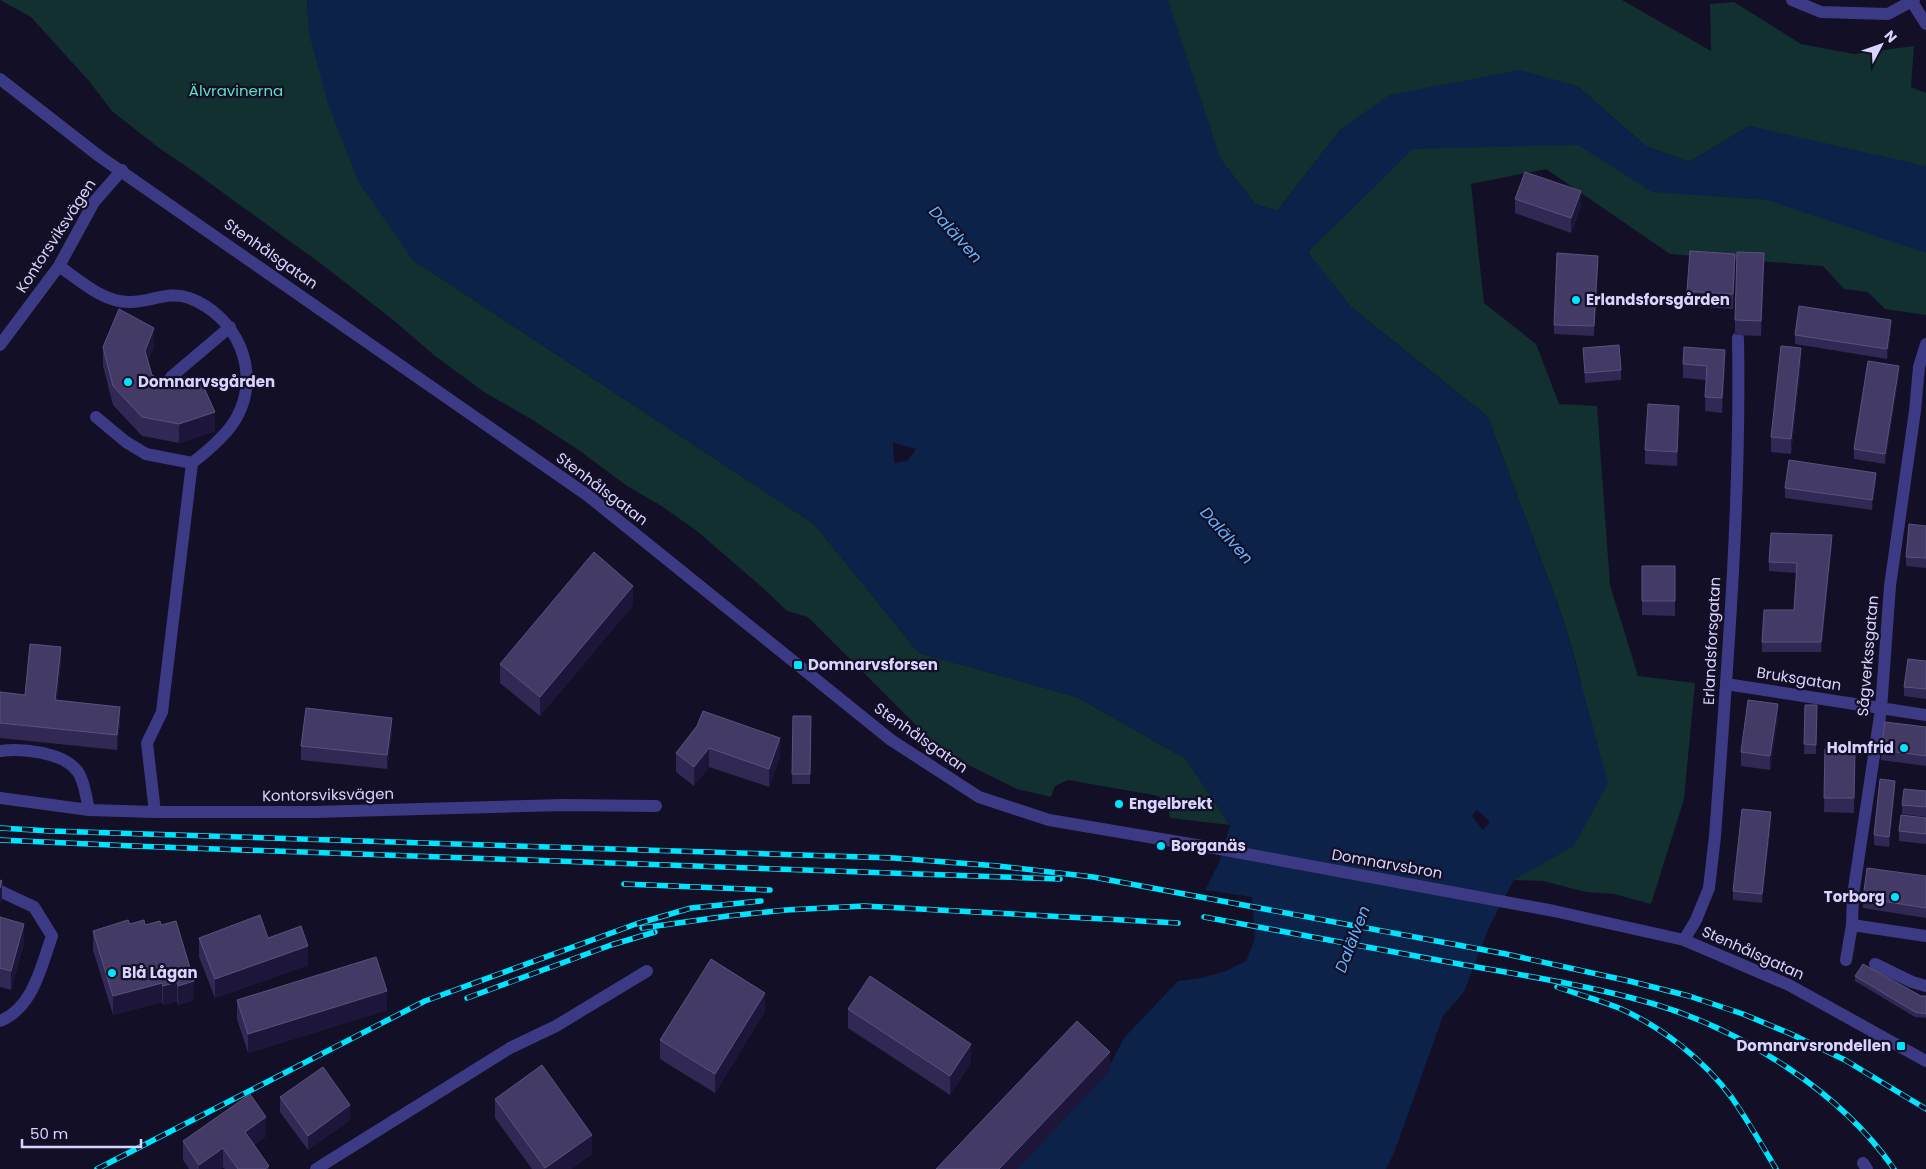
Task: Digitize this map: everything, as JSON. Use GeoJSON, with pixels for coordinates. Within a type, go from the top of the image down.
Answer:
{"type":"FeatureCollection","features":[{"type":"Feature","properties":{"kind":"street"},"geometry":{"type":"LineString","coordinates":[[1792,0],[1821,12],[1888,14],[1913,1],[1926,24]]}},
{"type":"Feature","properties":{"kind":"street","name":"Stenhålsgatan"},"geometry":{"type":"LineString","coordinates":[[0,79],[99,156],[122,170],[587,495],[891,740],[979,798],[1049,820],[1214,848]]}},
{"type":"Feature","properties":{"kind":"street","name":"Kontorsviksvägen"},"geometry":{"type":"LineString","coordinates":[[0,345],[58,266],[94,202],[122,170]]}},
{"type":"Feature","properties":{"kind":"street"},"geometry":{"type":"LineString","coordinates":[[58,266],[99,293],[114,300],[131,303],[163,295],[188,297],[210,309],[230,327],[241,348],[248,369],[246,393],[237,417],[212,448],[192,463],[162,712],[147,743],[155,812]]}},
{"type":"Feature","properties":{"kind":"street"},"geometry":{"type":"LineString","coordinates":[[171,377],[230,327]]}},
{"type":"Feature","properties":{"kind":"street","name":"Erlandsforsgatan"},"geometry":{"type":"LineString","coordinates":[[1684,940],[1696,920],[1709,888],[1715,836],[1736,510],[1739,391],[1738,338]]}},
{"type":"Feature","properties":{"kind":"street","name":"Sågverkssgatan"},"geometry":{"type":"LineString","coordinates":[[1846,960],[1852,925],[1852,895],[1881,709],[1890,586],[1922,383],[1918,367],[1926,344]]}},
{"type":"Feature","properties":{"kind":"street"},"geometry":{"type":"LineString","coordinates":[[96,416],[126,442],[146,454],[192,463]]}},
{"type":"Feature","properties":{"kind":"street","name":"Bruksgatan"},"geometry":{"type":"LineString","coordinates":[[1726,684],[1926,716]]}},
{"type":"Feature","properties":{"kind":"street"},"geometry":{"type":"LineString","coordinates":[[0,750],[31,750],[59,758],[77,771],[84,785],[89,810]]}},
{"type":"Feature","properties":{"kind":"street","name":"Kontorsviksvägen"},"geometry":{"type":"LineString","coordinates":[[0,798],[89,810],[155,812],[314,812],[563,805],[656,806]]}},
{"type":"Feature","properties":{"kind":"street","name":"Domnarvsbron"},"geometry":{"type":"LineString","coordinates":[[1214,848],[1554,911]]}},
{"type":"Feature","properties":{"kind":"street"},"geometry":{"type":"LineString","coordinates":[[0,891],[34,907],[52,936],[32,991],[10,1017],[0,1021]]}},
{"type":"Feature","properties":{"kind":"street","name":"Stenhålsgatan"},"geometry":{"type":"LineString","coordinates":[[1554,911],[1684,940],[1788,985],[1926,1061]]}},
{"type":"Feature","properties":{"kind":"street"},"geometry":{"type":"LineString","coordinates":[[1852,925],[1926,936]]}},
{"type":"Feature","properties":{"kind":"street"},"geometry":{"type":"LineString","coordinates":[[1875,964],[1912,982],[1926,986]]}},
{"type":"Feature","properties":{"kind":"street"},"geometry":{"type":"LineString","coordinates":[[316,1169],[510,1048],[556,1026],[647,971]]}},
{"type":"Feature","properties":{"kind":"green space","name":"Älvravinerna"},"geometry":{"type":"Polygon","coordinates":[[[0,0],[307,0],[308,17],[413,260],[814,524],[919,653],[1077,697],[1186,759],[1230,825],[1170,818],[1169,811],[1167,811],[1159,796],[1068,780],[1055,786],[1051,797],[1017,789],[952,757],[928,742],[929,738],[808,617],[787,611],[697,531],[660,505],[627,486],[580,451],[531,419],[484,392],[435,356],[392,319],[324,266],[159,148],[112,111],[89,81],[31,17],[0,0]]]}},
{"type":"Feature","properties":{"kind":"green space"},"geometry":{"type":"Polygon","coordinates":[[[1157,0],[1622,0],[1711,51],[1710,4],[1734,2],[1801,44],[1854,54],[1914,46],[1911,87],[1926,93],[1926,170],[1749,126],[1689,162],[1646,146],[1577,86],[1341,129],[1277,211],[1255,204],[1221,160],[1157,0]]]}},
{"type":"Feature","properties":{"kind":"green space"},"geometry":{"type":"Polygon","coordinates":[[[1523,122],[1751,196],[1787,202],[1926,250],[1926,315],[1885,309],[1868,292],[1844,289],[1823,266],[1670,254],[1546,169],[1471,184],[1484,303],[1536,344],[1559,404],[1597,406],[1610,585],[1638,676],[1695,683],[1684,799],[1651,904],[1614,894],[1586,892],[1543,881],[1514,880],[1516,879],[1581,682],[1565,624],[1488,417],[1351,307],[1308,253],[1380,153],[1523,122]]]}},
{"type":"Feature","properties":{"kind":"water","name":"Dalälven"},"geometry":{"type":"Polygon","coordinates":[[[307,0],[1168,0],[1221,160],[1255,204],[1277,211],[1341,129],[1389,95],[1520,70],[1577,86],[1646,146],[1689,162],[1749,126],[1926,166],[1926,253],[1767,200],[1652,192],[1578,145],[1413,149],[1308,252],[1351,307],[1488,417],[1565,624],[1608,783],[1574,846],[1514,880],[1490,925],[1464,992],[1443,1016],[1394,1153],[1386,1169],[1014,1169],[1106,1072],[1124,1038],[1178,981],[1201,978],[1226,971],[1246,961],[1255,939],[1252,897],[1205,890],[1219,863],[1230,825],[1186,759],[1077,697],[919,653],[814,524],[413,260],[359,183],[328,104],[309,33],[307,0]],[[893,443],[894,463],[907,461],[916,449],[893,443]],[[1477,810],[1472,816],[1483,830],[1490,822],[1477,810]]]}},
{"type":"Feature","properties":{"kind":"building"},"geometry":{"type":"Polygon","coordinates":[[[1525,172],[1581,191],[1571,218],[1515,199],[1525,172]]]}},
{"type":"Feature","properties":{"kind":"building"},"geometry":{"type":"Polygon","coordinates":[[[1690,251],[1735,254],[1733,294],[1687,291],[1690,251]]]}},
{"type":"Feature","properties":{"kind":"building"},"geometry":{"type":"Polygon","coordinates":[[[1737,252],[1764,253],[1761,321],[1735,320],[1737,252]]]}},
{"type":"Feature","properties":{"kind":"building","name":"Erlandsforsgården"},"geometry":{"type":"Polygon","coordinates":[[[1557,253],[1598,256],[1594,326],[1554,325],[1557,253]]]}},
{"type":"Feature","properties":{"kind":"building"},"geometry":{"type":"Polygon","coordinates":[[[1799,306],[1891,320],[1887,349],[1795,335],[1799,306]]]}},
{"type":"Feature","properties":{"kind":"building","name":"Domnarvsgården"},"geometry":{"type":"Polygon","coordinates":[[[119,309],[154,328],[145,351],[152,375],[175,387],[201,381],[215,412],[179,424],[142,417],[113,386],[103,347],[119,309]]]}},
{"type":"Feature","properties":{"kind":"building"},"geometry":{"type":"Polygon","coordinates":[[[1619,345],[1621,370],[1585,373],[1583,348],[1619,345]]]}},
{"type":"Feature","properties":{"kind":"building"},"geometry":{"type":"Polygon","coordinates":[[[1781,346],[1801,348],[1791,439],[1771,437],[1781,346]]]}},
{"type":"Feature","properties":{"kind":"building"},"geometry":{"type":"Polygon","coordinates":[[[1684,347],[1725,350],[1722,398],[1705,397],[1707,366],[1683,364],[1684,347]]]}},
{"type":"Feature","properties":{"kind":"building"},"geometry":{"type":"Polygon","coordinates":[[[1868,361],[1899,366],[1885,454],[1854,449],[1868,361]]]}},
{"type":"Feature","properties":{"kind":"building"},"geometry":{"type":"Polygon","coordinates":[[[1648,404],[1679,406],[1677,452],[1645,450],[1648,404]]]}},
{"type":"Feature","properties":{"kind":"building"},"geometry":{"type":"Polygon","coordinates":[[[1789,460],[1876,473],[1872,500],[1785,488],[1789,460]]]}},
{"type":"Feature","properties":{"kind":"building"},"geometry":{"type":"Polygon","coordinates":[[[1909,524],[1926,526],[1926,558],[1906,557],[1909,524]]]}},
{"type":"Feature","properties":{"kind":"building"},"geometry":{"type":"Polygon","coordinates":[[[1771,533],[1832,535],[1821,642],[1762,642],[1764,610],[1794,610],[1797,563],[1769,562],[1771,533]]]}},
{"type":"Feature","properties":{"kind":"building"},"geometry":{"type":"Polygon","coordinates":[[[594,552],[633,586],[540,697],[500,664],[594,552]]]}},
{"type":"Feature","properties":{"kind":"building"},"geometry":{"type":"Polygon","coordinates":[[[1642,566],[1675,566],[1675,601],[1642,601],[1642,566]]]}},
{"type":"Feature","properties":{"kind":"building"},"geometry":{"type":"Polygon","coordinates":[[[30,644],[61,647],[55,700],[120,707],[117,735],[0,723],[0,692],[25,695],[30,644]]]}},
{"type":"Feature","properties":{"kind":"building"},"geometry":{"type":"Polygon","coordinates":[[[1908,659],[1926,661],[1926,689],[1904,687],[1908,659]]]}},
{"type":"Feature","properties":{"kind":"building"},"geometry":{"type":"Polygon","coordinates":[[[1748,700],[1778,704],[1770,756],[1741,752],[1748,700]]]}},
{"type":"Feature","properties":{"kind":"building"},"geometry":{"type":"Polygon","coordinates":[[[1805,705],[1817,705],[1816,745],[1804,744],[1805,705]]]}},
{"type":"Feature","properties":{"kind":"building"},"geometry":{"type":"Polygon","coordinates":[[[306,708],[392,718],[387,755],[301,746],[306,708]]]}},
{"type":"Feature","properties":{"kind":"building"},"geometry":{"type":"Polygon","coordinates":[[[703,711],[780,738],[769,769],[709,748],[694,767],[676,753],[697,726],[703,711]]]}},
{"type":"Feature","properties":{"kind":"building"},"geometry":{"type":"Polygon","coordinates":[[[793,716],[811,716],[810,774],[792,774],[793,716]]]}},
{"type":"Feature","properties":{"kind":"building","name":"Holmfrid"},"geometry":{"type":"Polygon","coordinates":[[[1885,722],[1926,727],[1926,756],[1881,750],[1885,722]]]}},
{"type":"Feature","properties":{"kind":"building"},"geometry":{"type":"Polygon","coordinates":[[[1825,749],[1855,750],[1854,798],[1824,798],[1825,749]]]}},
{"type":"Feature","properties":{"kind":"building"},"geometry":{"type":"Polygon","coordinates":[[[1880,779],[1895,781],[1889,837],[1874,835],[1880,779]]]}},
{"type":"Feature","properties":{"kind":"building"},"geometry":{"type":"Polygon","coordinates":[[[1904,789],[1926,791],[1926,807],[1902,805],[1904,789]]]}},
{"type":"Feature","properties":{"kind":"building"},"geometry":{"type":"Polygon","coordinates":[[[1742,809],[1771,812],[1762,894],[1733,891],[1742,809]]]}},
{"type":"Feature","properties":{"kind":"building"},"geometry":{"type":"Polygon","coordinates":[[[1901,815],[1926,818],[1926,834],[1899,831],[1901,815]]]}},
{"type":"Feature","properties":{"kind":"building","name":"Torborg"},"geometry":{"type":"Polygon","coordinates":[[[1867,868],[1926,876],[1926,908],[1863,898],[1867,868]]]}},
{"type":"Feature","properties":{"kind":"building"},"geometry":{"type":"Polygon","coordinates":[[[260,915],[268,938],[301,926],[308,946],[215,979],[199,938],[260,915]]]}},
{"type":"Feature","properties":{"kind":"building"},"geometry":{"type":"Polygon","coordinates":[[[0,917],[24,924],[11,971],[0,968],[0,917]]]}},
{"type":"Feature","properties":{"kind":"building"},"geometry":{"type":"Polygon","coordinates":[[[128,920],[130,924],[144,920],[145,925],[160,921],[161,925],[176,921],[194,981],[178,986],[177,982],[163,986],[162,983],[113,996],[93,931],[128,920]]]}},
{"type":"Feature","properties":{"kind":"building"},"geometry":{"type":"Polygon","coordinates":[[[376,957],[387,991],[248,1034],[237,1000],[376,957]]]}},
{"type":"Feature","properties":{"kind":"building"},"geometry":{"type":"Polygon","coordinates":[[[711,959],[765,993],[715,1074],[660,1040],[711,959]]]}},
{"type":"Feature","properties":{"kind":"building"},"geometry":{"type":"Polygon","coordinates":[[[1863,964],[1921,996],[1926,996],[1926,1014],[1915,1012],[1855,976],[1863,964]]]}},
{"type":"Feature","properties":{"kind":"building"},"geometry":{"type":"Polygon","coordinates":[[[870,976],[971,1044],[950,1076],[848,1009],[870,976]]]}},
{"type":"Feature","properties":{"kind":"building"},"geometry":{"type":"Polygon","coordinates":[[[1077,1021],[1110,1052],[999,1169],[936,1169],[1077,1021]]]}},
{"type":"Feature","properties":{"kind":"building"},"geometry":{"type":"Polygon","coordinates":[[[542,1065],[592,1135],[545,1168],[495,1099],[542,1065]]]}},
{"type":"Feature","properties":{"kind":"building"},"geometry":{"type":"Polygon","coordinates":[[[323,1067],[350,1105],[308,1136],[280,1097],[323,1067]]]}},
{"type":"Feature","properties":{"kind":"building"},"geometry":{"type":"Polygon","coordinates":[[[250,1094],[266,1117],[245,1132],[269,1166],[265,1169],[238,1169],[223,1148],[199,1165],[183,1141],[250,1094]]]}},
{"type":"Feature","properties":{"kind":"railway"},"geometry":{"type":"LineString","coordinates":[[0,828],[894,858],[998,866],[1093,877],[1506,954],[1689,996],[1743,1014],[1791,1034],[1845,1060],[1926,1109]]}},
{"type":"Feature","properties":{"kind":"railway"},"geometry":{"type":"LineString","coordinates":[[0,840],[1060,879]]}},
{"type":"Feature","properties":{"kind":"railway"},"geometry":{"type":"LineString","coordinates":[[624,884],[770,890]]}},
{"type":"Feature","properties":{"kind":"railway"},"geometry":{"type":"LineString","coordinates":[[97,1169],[425,1001],[636,924],[691,908],[761,901]]}},
{"type":"Feature","properties":{"kind":"railway"},"geometry":{"type":"LineString","coordinates":[[642,928],[786,910],[864,906],[1178,923]]}},
{"type":"Feature","properties":{"kind":"railway"},"geometry":{"type":"LineString","coordinates":[[1204,917],[1580,986],[1629,997],[1687,1015],[1755,1047],[1787,1067],[1818,1090],[1847,1114],[1894,1169]]}},
{"type":"Feature","properties":{"kind":"railway"},"geometry":{"type":"LineString","coordinates":[[467,998],[611,945],[655,932]]}},
{"type":"Feature","properties":{"kind":"railway"},"geometry":{"type":"LineString","coordinates":[[1557,987],[1619,1008],[1651,1025],[1681,1046],[1709,1071],[1732,1098],[1776,1169]]}},
{"type":"Feature","properties":{"kind":"place","name":"Erlandsforsgården"},"geometry":{"type":"Point","coordinates":[1576,300]}},
{"type":"Feature","properties":{"kind":"place","name":"Domnarvsgården"},"geometry":{"type":"Point","coordinates":[128,382]}},
{"type":"Feature","properties":{"kind":"place","name":"Domnarvsforsen"},"geometry":{"type":"Point","coordinates":[798,665]}},
{"type":"Feature","properties":{"kind":"place","name":"Holmfrid"},"geometry":{"type":"Point","coordinates":[1904,748]}},
{"type":"Feature","properties":{"kind":"place","name":"Engelbrekt"},"geometry":{"type":"Point","coordinates":[1119,804]}},
{"type":"Feature","properties":{"kind":"place","name":"Borganäs"},"geometry":{"type":"Point","coordinates":[1161,846]}},
{"type":"Feature","properties":{"kind":"place","name":"Torborg"},"geometry":{"type":"Point","coordinates":[1895,897]}},
{"type":"Feature","properties":{"kind":"place","name":"Blå Lågan"},"geometry":{"type":"Point","coordinates":[112,973]}},
{"type":"Feature","properties":{"kind":"place","name":"Domnarvsrondellen"},"geometry":{"type":"Point","coordinates":[1901,1046]}}]}
